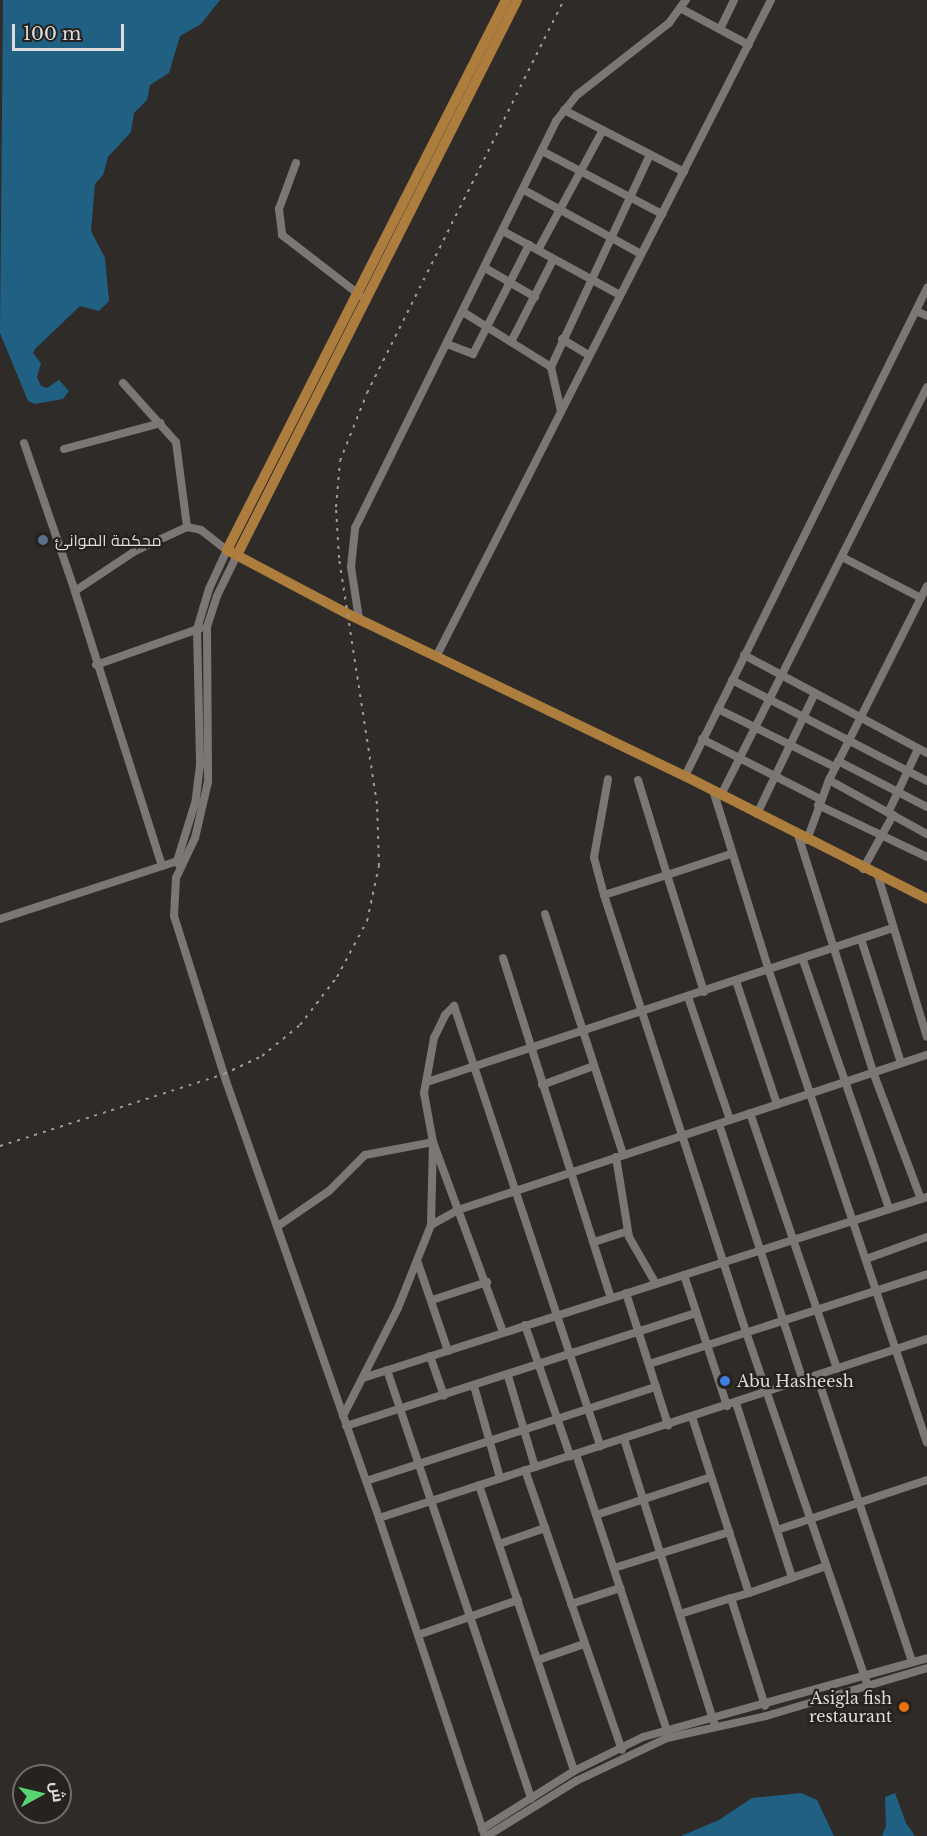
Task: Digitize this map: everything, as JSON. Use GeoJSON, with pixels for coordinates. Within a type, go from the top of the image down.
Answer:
{"type":"FeatureCollection","features":[{"type":"Feature","properties":{"kind":"main road"},"geometry":{"type":"LineString","coordinates":[[362,297],[506,0]]}},
{"type":"Feature","properties":{"kind":"main road"},"geometry":{"type":"LineString","coordinates":[[517,0],[232,553],[359,619],[685,776],[863,869],[926,896]]}},
{"type":"Feature","properties":{"kind":"street"},"geometry":{"type":"LineString","coordinates":[[720,29],[734,0]]}},
{"type":"Feature","properties":{"kind":"street"},"geometry":{"type":"LineString","coordinates":[[437,655],[771,0]]}},
{"type":"Feature","properties":{"kind":"street"},"geometry":{"type":"LineString","coordinates":[[359,619],[351,567],[355,528],[564,110],[592,82],[669,23],[683,4],[749,45]]}},
{"type":"Feature","properties":{"kind":"street"},"geometry":{"type":"LineString","coordinates":[[564,110],[684,172]]}},
{"type":"Feature","properties":{"kind":"street"},"geometry":{"type":"LineString","coordinates":[[538,250],[603,130]]}},
{"type":"Feature","properties":{"kind":"street"},"geometry":{"type":"LineString","coordinates":[[542,151],[662,214]]}},
{"type":"Feature","properties":{"kind":"street"},"geometry":{"type":"LineString","coordinates":[[561,411],[551,367],[628,196],[650,155]]}},
{"type":"Feature","properties":{"kind":"street"},"geometry":{"type":"LineString","coordinates":[[296,163],[279,209],[282,234],[362,297]]}},
{"type":"Feature","properties":{"kind":"street"},"geometry":{"type":"LineString","coordinates":[[524,190],[641,254]]}},
{"type":"Feature","properties":{"kind":"street"},"geometry":{"type":"LineString","coordinates":[[503,231],[590,281],[620,295]]}},
{"type":"Feature","properties":{"kind":"street"},"geometry":{"type":"LineString","coordinates":[[447,344],[473,354],[529,245]]}},
{"type":"Feature","properties":{"kind":"street"},"geometry":{"type":"LineString","coordinates":[[511,342],[553,260]]}},
{"type":"Feature","properties":{"kind":"street"},"geometry":{"type":"LineString","coordinates":[[485,268],[534,297]]}},
{"type":"Feature","properties":{"kind":"street"},"geometry":{"type":"LineString","coordinates":[[685,776],[927,288]]}},
{"type":"Feature","properties":{"kind":"street"},"geometry":{"type":"LineString","coordinates":[[916,311],[927,316]]}},
{"type":"Feature","properties":{"kind":"street"},"geometry":{"type":"LineString","coordinates":[[463,312],[551,367]]}},
{"type":"Feature","properties":{"kind":"street"},"geometry":{"type":"LineString","coordinates":[[562,339],[589,355]]}},
{"type":"Feature","properties":{"kind":"street"},"geometry":{"type":"LineString","coordinates":[[123,383],[161,423],[179,453],[187,527]]}},
{"type":"Feature","properties":{"kind":"street"},"geometry":{"type":"LineString","coordinates":[[927,387],[740,759],[717,793],[731,854],[927,1442]]}},
{"type":"Feature","properties":{"kind":"street"},"geometry":{"type":"LineString","coordinates":[[64,449],[161,423]]}},
{"type":"Feature","properties":{"kind":"street"},"geometry":{"type":"LineString","coordinates":[[24,443],[75,591],[96,665],[162,866]]}},
{"type":"Feature","properties":{"kind":"street"},"geometry":{"type":"LineString","coordinates":[[75,591],[135,551],[187,527],[201,530],[232,553]]}},
{"type":"Feature","properties":{"kind":"street"},"geometry":{"type":"LineString","coordinates":[[0,919],[162,866],[178,864],[195,838],[208,782],[207,627],[232,553]]}},
{"type":"Feature","properties":{"kind":"street"},"geometry":{"type":"LineString","coordinates":[[232,553],[209,589],[197,629],[200,765],[196,800],[178,864],[174,897],[177,924],[202,1011],[379,1518],[485,1834]]}},
{"type":"Feature","properties":{"kind":"street"},"geometry":{"type":"LineString","coordinates":[[842,557],[921,598]]}},
{"type":"Feature","properties":{"kind":"street"},"geometry":{"type":"LineString","coordinates":[[363,1378],[924,1198],[873,1072],[832,950],[803,838],[829,780],[927,586]]}},
{"type":"Feature","properties":{"kind":"street"},"geometry":{"type":"LineString","coordinates":[[96,665],[207,627]]}},
{"type":"Feature","properties":{"kind":"street"},"geometry":{"type":"LineString","coordinates":[[744,655],[927,753]]}},
{"type":"Feature","properties":{"kind":"street"},"geometry":{"type":"LineString","coordinates":[[732,680],[927,781]]}},
{"type":"Feature","properties":{"kind":"street"},"geometry":{"type":"LineString","coordinates":[[757,814],[815,693]]}},
{"type":"Feature","properties":{"kind":"street"},"geometry":{"type":"LineString","coordinates":[[718,709],[927,807]]}},
{"type":"Feature","properties":{"kind":"street"},"geometry":{"type":"LineString","coordinates":[[702,740],[775,777],[881,836],[927,857]]}},
{"type":"Feature","properties":{"kind":"street"},"geometry":{"type":"LineString","coordinates":[[863,869],[881,836],[918,748]]}},
{"type":"Feature","properties":{"kind":"street"},"geometry":{"type":"LineString","coordinates":[[608,779],[594,861],[641,1013],[767,1393],[866,1679]]}},
{"type":"Feature","properties":{"kind":"street"},"geometry":{"type":"LineString","coordinates":[[638,780],[704,992]]}},
{"type":"Feature","properties":{"kind":"street"},"geometry":{"type":"LineString","coordinates":[[829,780],[927,834]]}},
{"type":"Feature","properties":{"kind":"street"},"geometry":{"type":"LineString","coordinates":[[604,895],[731,854]]}},
{"type":"Feature","properties":{"kind":"street"},"geometry":{"type":"LineString","coordinates":[[878,876],[927,1036]]}},
{"type":"Feature","properties":{"kind":"street"},"geometry":{"type":"LineString","coordinates":[[545,914],[584,1032],[620,1156],[627,1231],[656,1284]]}},
{"type":"Feature","properties":{"kind":"street"},"geometry":{"type":"LineString","coordinates":[[427,1082],[769,971],[893,928]]}},
{"type":"Feature","properties":{"kind":"street"},"geometry":{"type":"LineString","coordinates":[[861,939],[901,1063]]}},
{"type":"Feature","properties":{"kind":"street"},"geometry":{"type":"LineString","coordinates":[[503,957],[611,1298]]}},
{"type":"Feature","properties":{"kind":"street"},"geometry":{"type":"LineString","coordinates":[[802,960],[889,1209]]}},
{"type":"Feature","properties":{"kind":"street"},"geometry":{"type":"LineString","coordinates":[[736,981],[777,1104]]}},
{"type":"Feature","properties":{"kind":"street"},"geometry":{"type":"LineString","coordinates":[[688,997],[730,1120]]}},
{"type":"Feature","properties":{"kind":"street"},"geometry":{"type":"LineString","coordinates":[[503,1332],[487,1282],[433,1142],[424,1093],[434,1038],[452,1006],[477,1067],[600,1446]]}},
{"type":"Feature","properties":{"kind":"street"},"geometry":{"type":"LineString","coordinates":[[431,1225],[458,1210],[571,1171],[927,1055]]}},
{"type":"Feature","properties":{"kind":"street"},"geometry":{"type":"LineString","coordinates":[[542,1086],[594,1066]]}},
{"type":"Feature","properties":{"kind":"street"},"geometry":{"type":"LineString","coordinates":[[750,1113],[837,1369]]}},
{"type":"Feature","properties":{"kind":"street"},"geometry":{"type":"LineString","coordinates":[[719,1124],[803,1381]]}},
{"type":"Feature","properties":{"kind":"street"},"geometry":{"type":"LineString","coordinates":[[278,1226],[328,1191],[365,1155],[433,1142]]}},
{"type":"Feature","properties":{"kind":"street"},"geometry":{"type":"LineString","coordinates":[[343,1416],[418,1263],[431,1225],[433,1142]]}},
{"type":"Feature","properties":{"kind":"street"},"geometry":{"type":"LineString","coordinates":[[594,1242],[627,1231]]}},
{"type":"Feature","properties":{"kind":"street"},"geometry":{"type":"LineString","coordinates":[[866,1259],[927,1237]]}},
{"type":"Feature","properties":{"kind":"street"},"geometry":{"type":"LineString","coordinates":[[418,1263],[448,1351]]}},
{"type":"Feature","properties":{"kind":"street"},"geometry":{"type":"LineString","coordinates":[[649,1364],[927,1274]]}},
{"type":"Feature","properties":{"kind":"street"},"geometry":{"type":"LineString","coordinates":[[684,1275],[727,1406]]}},
{"type":"Feature","properties":{"kind":"street"},"geometry":{"type":"LineString","coordinates":[[432,1300],[487,1282]]}},
{"type":"Feature","properties":{"kind":"street"},"geometry":{"type":"LineString","coordinates":[[626,1293],[668,1425]]}},
{"type":"Feature","properties":{"kind":"street"},"geometry":{"type":"LineString","coordinates":[[346,1426],[570,1356],[696,1313]]}},
{"type":"Feature","properties":{"kind":"street"},"geometry":{"type":"LineString","coordinates":[[525,1325],[556,1419],[573,1455],[596,1515],[667,1730]]}},
{"type":"Feature","properties":{"kind":"street"},"geometry":{"type":"LineString","coordinates":[[379,1518],[927,1339]]}},
{"type":"Feature","properties":{"kind":"street"},"geometry":{"type":"LineString","coordinates":[[430,1356],[444,1396]]}},
{"type":"Feature","properties":{"kind":"street"},"geometry":{"type":"LineString","coordinates":[[387,1370],[531,1798]]}},
{"type":"Feature","properties":{"kind":"street"},"geometry":{"type":"LineString","coordinates":[[508,1376],[524,1430],[530,1468],[545,1528],[622,1751]]}},
{"type":"Feature","properties":{"kind":"street"},"geometry":{"type":"LineString","coordinates":[[817,1376],[912,1662]]}},
{"type":"Feature","properties":{"kind":"street"},"geometry":{"type":"LineString","coordinates":[[474,1386],[500,1478]]}},
{"type":"Feature","properties":{"kind":"street"},"geometry":{"type":"LineString","coordinates":[[366,1481],[656,1387]]}},
{"type":"Feature","properties":{"kind":"street"},"geometry":{"type":"LineString","coordinates":[[736,1403],[792,1577]]}},
{"type":"Feature","properties":{"kind":"street"},"geometry":{"type":"LineString","coordinates":[[692,1417],[749,1593]]}},
{"type":"Feature","properties":{"kind":"street"},"geometry":{"type":"LineString","coordinates":[[624,1439],[714,1722]]}},
{"type":"Feature","properties":{"kind":"street"},"geometry":{"type":"LineString","coordinates":[[596,1515],[643,1497],[711,1477]]}},
{"type":"Feature","properties":{"kind":"street"},"geometry":{"type":"LineString","coordinates":[[777,1530],[927,1480]]}},
{"type":"Feature","properties":{"kind":"street"},"geometry":{"type":"LineString","coordinates":[[479,1485],[574,1771]]}},
{"type":"Feature","properties":{"kind":"street"},"geometry":{"type":"LineString","coordinates":[[499,1544],[545,1528]]}},
{"type":"Feature","properties":{"kind":"street"},"geometry":{"type":"LineString","coordinates":[[614,1568],[729,1532]]}},
{"type":"Feature","properties":{"kind":"street"},"geometry":{"type":"LineString","coordinates":[[680,1614],[825,1566]]}},
{"type":"Feature","properties":{"kind":"street"},"geometry":{"type":"LineString","coordinates":[[571,1605],[620,1588]]}},
{"type":"Feature","properties":{"kind":"street"},"geometry":{"type":"LineString","coordinates":[[731,1598],[765,1706]]}},
{"type":"Feature","properties":{"kind":"street"},"geometry":{"type":"LineString","coordinates":[[418,1635],[518,1600]]}},
{"type":"Feature","properties":{"kind":"street"},"geometry":{"type":"LineString","coordinates":[[538,1660],[584,1644]]}},
{"type":"Feature","properties":{"kind":"street"},"geometry":{"type":"LineString","coordinates":[[485,1834],[531,1798],[574,1771],[667,1730],[765,1716],[927,1658]]}},
{"type":"Feature","properties":{"kind":"street"},"geometry":{"type":"LineString","coordinates":[[485,1834],[622,1751],[765,1706],[866,1679],[927,1668]]}},
{"type":"Feature","properties":{"kind":"water"},"geometry":{"type":"Polygon","coordinates":[[[3,0],[220,0],[201,24],[180,36],[169,73],[150,85],[147,100],[134,113],[131,132],[108,157],[103,175],[95,184],[91,231],[105,258],[109,301],[99,311],[80,306],[35,349],[33,353],[41,363],[37,377],[41,386],[47,388],[59,380],[69,391],[63,399],[35,404],[28,401],[0,333],[3,0]]]}},
{"type":"Feature","properties":{"kind":"water"},"geometry":{"type":"Polygon","coordinates":[[[801,1793],[817,1800],[834,1836],[681,1836],[719,1820],[752,1798],[801,1793]]]}},
{"type":"Feature","properties":{"kind":"water"},"geometry":{"type":"Polygon","coordinates":[[[895,1793],[906,1823],[915,1836],[882,1836],[886,1826],[885,1797],[895,1793]]]}},
{"type":"Feature","properties":{"kind":"railway"},"geometry":{"type":"LineString","coordinates":[[0,1146],[224,1074],[262,1056],[300,1025],[337,977],[367,921],[379,866],[377,804],[339,558],[336,507],[340,461],[367,393],[564,0]]}},
{"type":"Feature","properties":{"kind":"place","name":"محكمة الموانئ"},"geometry":{"type":"Point","coordinates":[43,540]}},
{"type":"Feature","properties":{"kind":"place","name":"Abu Hasheesh"},"geometry":{"type":"Point","coordinates":[725,1381]}},
{"type":"Feature","properties":{"kind":"place","name":"Asigla fish restaurant"},"geometry":{"type":"Point","coordinates":[904,1707]}}]}
